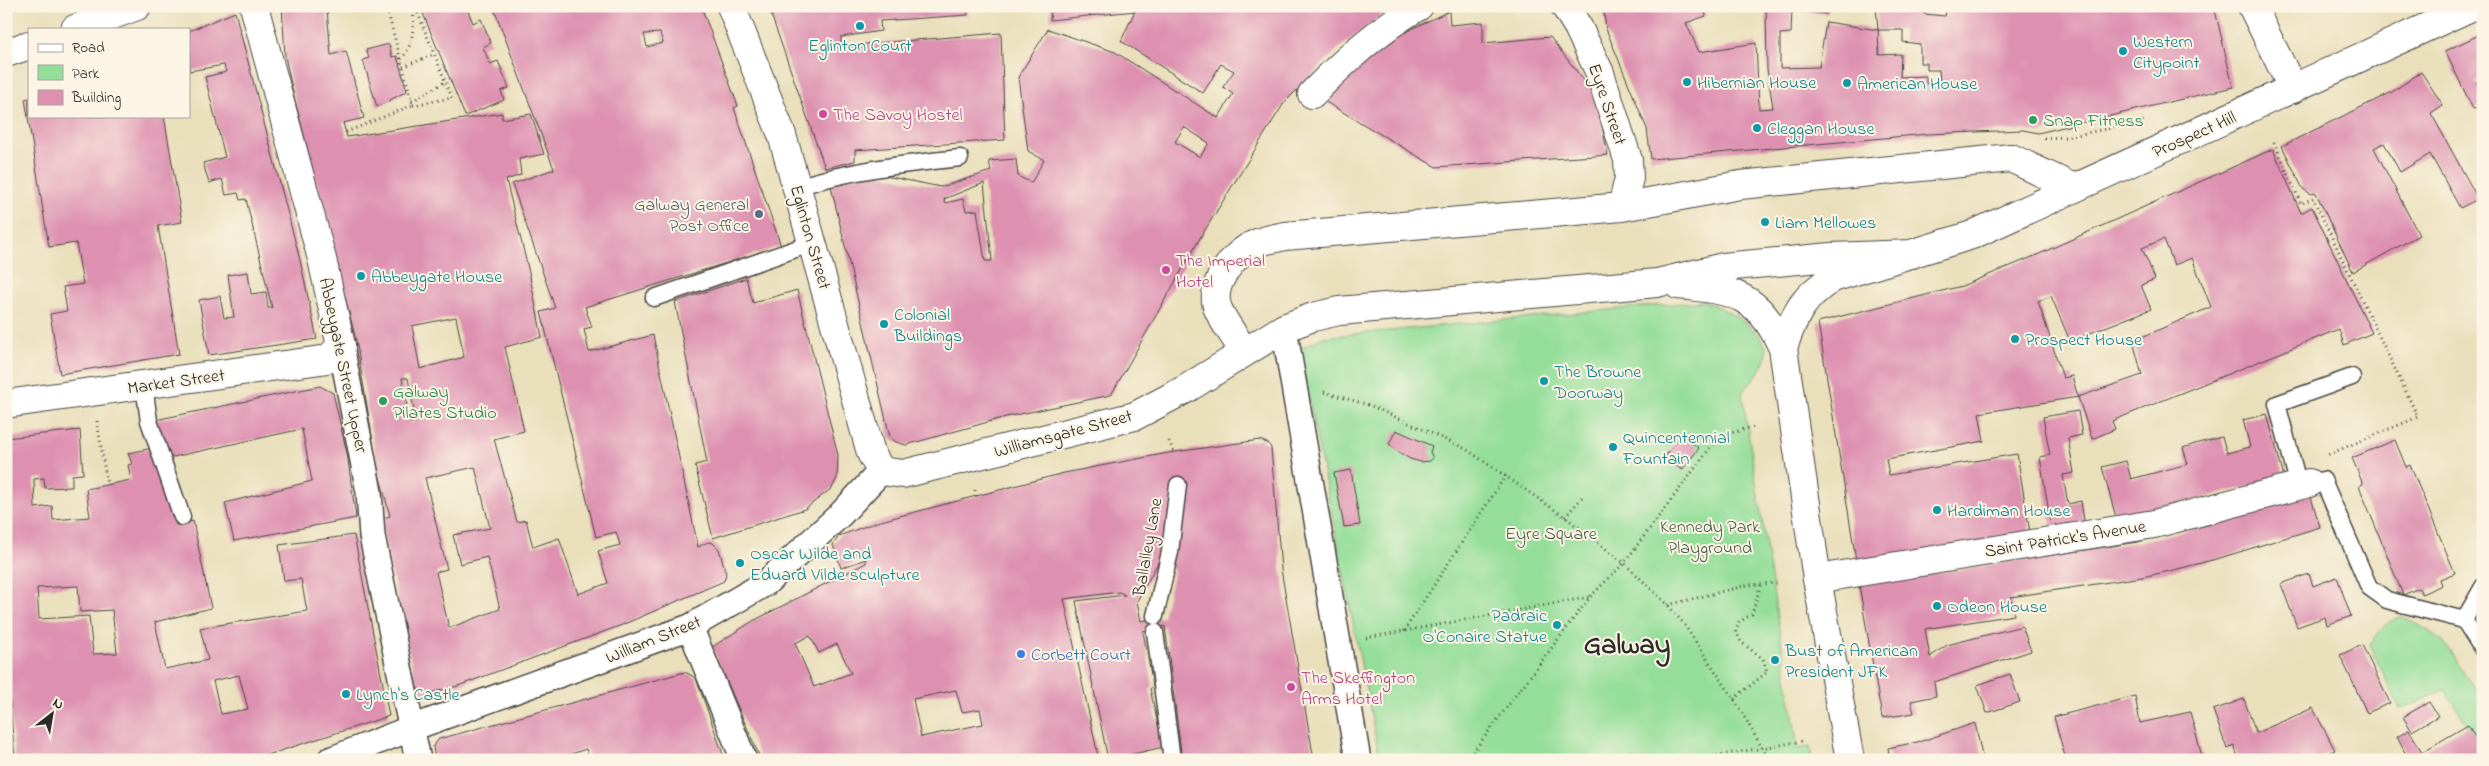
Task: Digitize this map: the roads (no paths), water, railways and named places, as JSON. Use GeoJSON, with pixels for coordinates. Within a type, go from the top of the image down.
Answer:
{"type":"FeatureCollection","features":[{"type":"Feature","properties":{"kind":"main road"},"geometry":{"type":"LineString","coordinates":[[78,28],[137,6]]}},
{"type":"Feature","properties":{"kind":"main road","name":"Abbeygate Street Upper"},"geometry":{"type":"LineString","coordinates":[[254,6],[322,259],[341,346]]}},
{"type":"Feature","properties":{"kind":"main road","name":"Eglinton Street"},"geometry":{"type":"LineString","coordinates":[[731,6],[782,135],[871,453],[881,471]]}},
{"type":"Feature","properties":{"kind":"main road"},"geometry":{"type":"LineString","coordinates":[[1312,94],[1368,40],[1419,6]]}},
{"type":"Feature","properties":{"kind":"main road","name":"Eyre Street"},"geometry":{"type":"LineString","coordinates":[[1565,6],[1578,27],[1600,73],[1628,160],[1629,178],[1622,207]]}},
{"type":"Feature","properties":{"kind":"main road"},"geometry":{"type":"LineString","coordinates":[[2252,6],[2293,89]]}},
{"type":"Feature","properties":{"kind":"main road","name":"Prospect Hill"},"geometry":{"type":"LineString","coordinates":[[1783,348],[1792,322],[1814,289],[1833,278],[1972,235],[2472,6]]}},
{"type":"Feature","properties":{"kind":"main road"},"geometry":{"type":"LineString","coordinates":[[6,53],[28,45]]}},
{"type":"Feature","properties":{"kind":"main road"},"geometry":{"type":"LineString","coordinates":[[1244,351],[1218,308],[1216,289],[1224,273],[1238,256],[1254,244],[1285,236],[1622,207],[1740,185],[2011,158],[2074,188]]}},
{"type":"Feature","properties":{"kind":"main road","name":"Prospect Hill"},"geometry":{"type":"LineString","coordinates":[[1657,283],[1723,267],[1831,257],[1912,254]]}},
{"type":"Feature","properties":{"kind":"main road"},"geometry":{"type":"LineString","coordinates":[[1284,328],[1313,316],[1340,311],[1657,283],[1720,289],[1738,295],[1762,313],[1774,328],[1783,348],[1817,579],[1850,760]]}},
{"type":"Feature","properties":{"kind":"main road","name":"Williamsgate Street"},"geometry":{"type":"LineString","coordinates":[[881,471],[902,474],[1136,416],[1186,389],[1244,351],[1284,328]]}},
{"type":"Feature","properties":{"kind":"main road","name":"Market Street"},"geometry":{"type":"LineString","coordinates":[[6,404],[328,359],[341,346]]}},
{"type":"Feature","properties":{"kind":"main road","name":"Saint Patrick's Avenue"},"geometry":{"type":"LineString","coordinates":[[1817,579],[2154,524],[2310,483]]}},
{"type":"Feature","properties":{"kind":"street"},"geometry":{"type":"LineString","coordinates":[[1284,328],[1358,760]]}},
{"type":"Feature","properties":{"kind":"street","name":"Abbeygate Street Upper"},"geometry":{"type":"LineString","coordinates":[[341,346],[369,492],[372,536],[418,760]]}},
{"type":"Feature","properties":{"kind":"street","name":"William Street"},"geometry":{"type":"LineString","coordinates":[[330,760],[412,728],[690,628],[766,584],[841,514],[881,471]]}},
{"type":"Feature","properties":{"kind":"street"},"geometry":{"type":"LineString","coordinates":[[690,628],[744,760]]}},
{"type":"Feature","properties":{"kind":"lane"},"geometry":{"type":"LineString","coordinates":[[797,187],[871,168],[960,158]]}},
{"type":"Feature","properties":{"kind":"lane"},"geometry":{"type":"LineString","coordinates":[[654,298],[813,243]]}},
{"type":"Feature","properties":{"kind":"lane"},"geometry":{"type":"LineString","coordinates":[[2352,377],[2277,404],[2310,483],[2369,587],[2386,600],[2464,620],[2483,650]]}},
{"type":"Feature","properties":{"kind":"lane"},"geometry":{"type":"LineString","coordinates":[[144,386],[149,421],[182,517]]}},
{"type":"Feature","properties":{"kind":"lane","name":"Ballalley Lane"},"geometry":{"type":"LineString","coordinates":[[1172,760],[1155,624],[1170,552],[1178,485]]}},
{"type":"Feature","properties":{"kind":"lane"},"geometry":{"type":"LineString","coordinates":[[2464,620],[2483,587]]}},
{"type":"Feature","properties":{"kind":"place","name":"Eglinton Court"},"geometry":{"type":"Point","coordinates":[860,26]}},
{"type":"Feature","properties":{"kind":"place","name":"Western Citypoint"},"geometry":{"type":"Point","coordinates":[2123,51]}},
{"type":"Feature","properties":{"kind":"place","name":"Hibernian House"},"geometry":{"type":"Point","coordinates":[1687,82]}},
{"type":"Feature","properties":{"kind":"place","name":"American House"},"geometry":{"type":"Point","coordinates":[1847,83]}},
{"type":"Feature","properties":{"kind":"place","name":"The Savoy Hostel"},"geometry":{"type":"Point","coordinates":[823,114]}},
{"type":"Feature","properties":{"kind":"place","name":"Snap Fitness"},"geometry":{"type":"Point","coordinates":[2033,120]}},
{"type":"Feature","properties":{"kind":"place","name":"Cleggan House"},"geometry":{"type":"Point","coordinates":[1757,128]}},
{"type":"Feature","properties":{"kind":"place","name":"Galway General Post Office"},"geometry":{"type":"Point","coordinates":[759,214]}},
{"type":"Feature","properties":{"kind":"place","name":"Liam Mellowes"},"geometry":{"type":"Point","coordinates":[1765,222]}},
{"type":"Feature","properties":{"kind":"place","name":"The Imperial Hotel"},"geometry":{"type":"Point","coordinates":[1166,270]}},
{"type":"Feature","properties":{"kind":"place","name":"Abbeygate House"},"geometry":{"type":"Point","coordinates":[361,276]}},
{"type":"Feature","properties":{"kind":"place","name":"Colonial Buildings"},"geometry":{"type":"Point","coordinates":[884,324]}},
{"type":"Feature","properties":{"kind":"place","name":"Prospect House"},"geometry":{"type":"Point","coordinates":[2015,339]}},
{"type":"Feature","properties":{"kind":"place","name":"The Browne Doorway"},"geometry":{"type":"Point","coordinates":[1544,381]}},
{"type":"Feature","properties":{"kind":"place","name":"Galway Pilates Studio"},"geometry":{"type":"Point","coordinates":[383,401]}},
{"type":"Feature","properties":{"kind":"place","name":"Quincentennial Fountain"},"geometry":{"type":"Point","coordinates":[1613,447]}},
{"type":"Feature","properties":{"kind":"place","name":"Hardiman House"},"geometry":{"type":"Point","coordinates":[1937,510]}},
{"type":"Feature","properties":{"kind":"place","name":"Oscar Wilde and Eduard Vilde sculpture"},"geometry":{"type":"Point","coordinates":[740,563]}},
{"type":"Feature","properties":{"kind":"place","name":"Odeon House"},"geometry":{"type":"Point","coordinates":[1937,606]}},
{"type":"Feature","properties":{"kind":"place","name":"Padraic O'Conaire Statue"},"geometry":{"type":"Point","coordinates":[1557,625]}},
{"type":"Feature","properties":{"kind":"place","name":"Corbett Court"},"geometry":{"type":"Point","coordinates":[1021,654]}},
{"type":"Feature","properties":{"kind":"place","name":"Bust of American President JFK"},"geometry":{"type":"Point","coordinates":[1775,660]}},
{"type":"Feature","properties":{"kind":"place","name":"The Skeffington Arms Hotel"},"geometry":{"type":"Point","coordinates":[1291,687]}},
{"type":"Feature","properties":{"kind":"place","name":"Lynch's Castle"},"geometry":{"type":"Point","coordinates":[346,694]}},
{"type":"Feature","properties":{"kind":"district","name":"Galway"},"geometry":{"type":"Point","coordinates":[1627,643]}},
{"type":"Feature","properties":{"kind":"park label","name":"Eyre Square"},"geometry":{"type":"Point","coordinates":[1551,533]}},
{"type":"Feature","properties":{"kind":"park label","name":"Kennedy Park Playground"},"geometry":{"type":"Point","coordinates":[1710,536]}}]}
